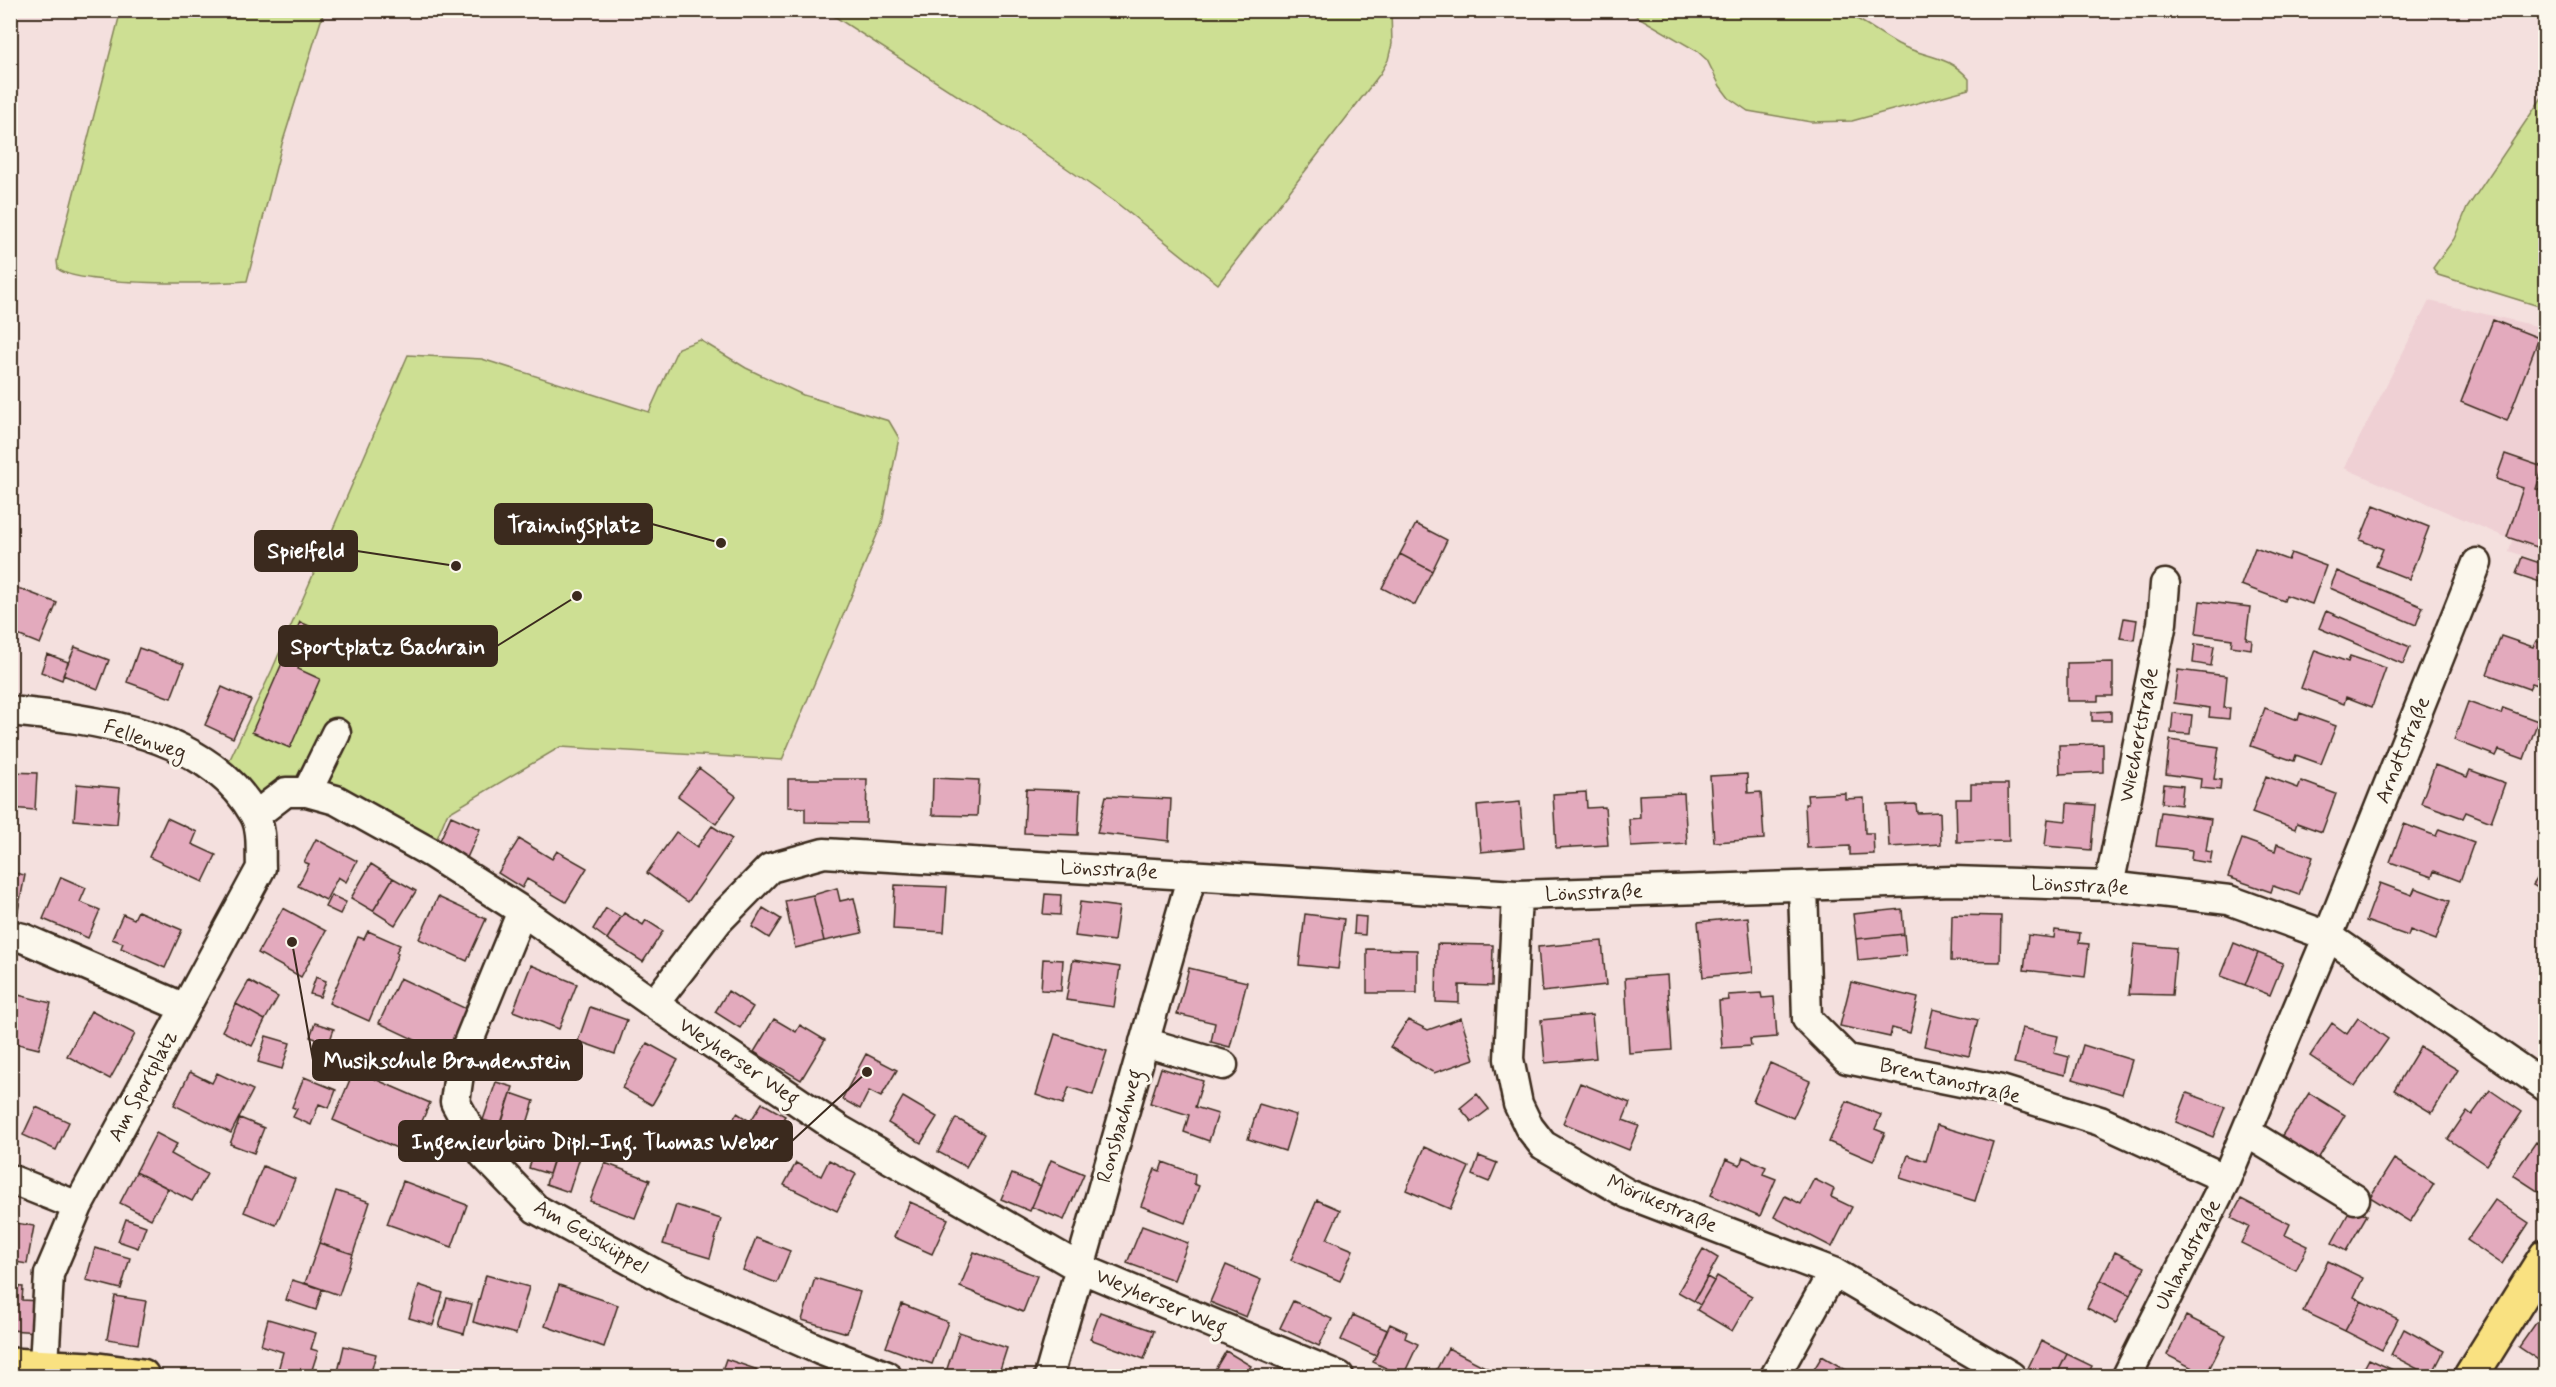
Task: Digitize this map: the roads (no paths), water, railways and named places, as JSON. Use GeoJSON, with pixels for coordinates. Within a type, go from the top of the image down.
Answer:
{"type":"FeatureCollection","features":[{"type":"Feature","properties":{"kind":"main road"},"geometry":{"type":"LineString","coordinates":[[2471,1377],[2546,1256]]}},
{"type":"Feature","properties":{"kind":"main road"},"geometry":{"type":"LineString","coordinates":[[10,1365],[44,1365],[142,1377]]}},
{"type":"Feature","properties":{"kind":"street","name":"Arndtstraße"},"geometry":{"type":"LineString","coordinates":[[2328,936],[2477,563]]}},
{"type":"Feature","properties":{"kind":"street","name":"Wiechertstraße"},"geometry":{"type":"LineString","coordinates":[[2109,886],[2162,623],[2165,584]]}},
{"type":"Feature","properties":{"kind":"street","name":"Fellenweg"},"geometry":{"type":"LineString","coordinates":[[10,711],[117,726],[177,746],[223,774],[256,815]]}},
{"type":"Feature","properties":{"kind":"street"},"geometry":{"type":"LineString","coordinates":[[307,792],[336,733]]}},
{"type":"Feature","properties":{"kind":"street","name":"Weyherser Weg"},"geometry":{"type":"LineString","coordinates":[[256,815],[286,792],[307,792],[336,800],[431,853],[522,911],[840,1130],[1080,1268],[1339,1377]]}},
{"type":"Feature","properties":{"kind":"street","name":"Am Sportplatz"},"geometry":{"type":"LineString","coordinates":[[44,1365],[49,1274],[78,1206],[261,868],[260,832],[256,815]]}},
{"type":"Feature","properties":{"kind":"street","name":"Lönsstraße"},"geometry":{"type":"LineString","coordinates":[[654,1004],[718,921],[770,868],[824,853],[1516,895],[1952,881],[2109,886],[2229,900],[2328,936],[2546,1087]]}},
{"type":"Feature","properties":{"kind":"street","name":"Ronsbachweg"},"geometry":{"type":"LineString","coordinates":[[1049,1377],[1192,875]]}},
{"type":"Feature","properties":{"kind":"street","name":"Brentanostraße"},"geometry":{"type":"LineString","coordinates":[[1803,886],[1808,1019],[1847,1059],[2001,1089],[2100,1121],[2226,1179]]}},
{"type":"Feature","properties":{"kind":"street","name":"Mörikestraße"},"geometry":{"type":"LineString","coordinates":[[1516,895],[1509,1059],[1518,1104],[1529,1127],[1543,1145],[1628,1194],[1833,1272],[2011,1377]]}},
{"type":"Feature","properties":{"kind":"street","name":"Am Geisküppel"},"geometry":{"type":"LineString","coordinates":[[522,911],[461,1060],[454,1102],[484,1155],[536,1209],[679,1287],[820,1350],[887,1377]]}},
{"type":"Feature","properties":{"kind":"street"},"geometry":{"type":"LineString","coordinates":[[10,935],[23,938],[185,1008]]}},
{"type":"Feature","properties":{"kind":"street","name":"Uhlandstraße"},"geometry":{"type":"LineString","coordinates":[[2127,1377],[2226,1179],[2328,936]]}},
{"type":"Feature","properties":{"kind":"street"},"geometry":{"type":"LineString","coordinates":[[1144,1042],[1223,1065]]}},
{"type":"Feature","properties":{"kind":"street"},"geometry":{"type":"LineString","coordinates":[[2246,1132],[2355,1199]]}},
{"type":"Feature","properties":{"kind":"street"},"geometry":{"type":"LineString","coordinates":[[10,1179],[78,1206]]}},
{"type":"Feature","properties":{"kind":"street"},"geometry":{"type":"LineString","coordinates":[[1775,1377],[1833,1272]]}},
{"type":"Feature","properties":{"kind":"place","name":"Trainingsplatz"},"geometry":{"type":"Point","coordinates":[721,543]}},
{"type":"Feature","properties":{"kind":"place","name":"Spielfeld"},"geometry":{"type":"Point","coordinates":[456,566]}},
{"type":"Feature","properties":{"kind":"place","name":"Sportplatz Bachrain"},"geometry":{"type":"Point","coordinates":[577,596]}},
{"type":"Feature","properties":{"kind":"place","name":"Musikschule Brandenstein"},"geometry":{"type":"Point","coordinates":[292,942]}},
{"type":"Feature","properties":{"kind":"place","name":"Ingenieurbüro Dipl.-Ing. Thomas Weber"},"geometry":{"type":"Point","coordinates":[867,1072]}}]}
